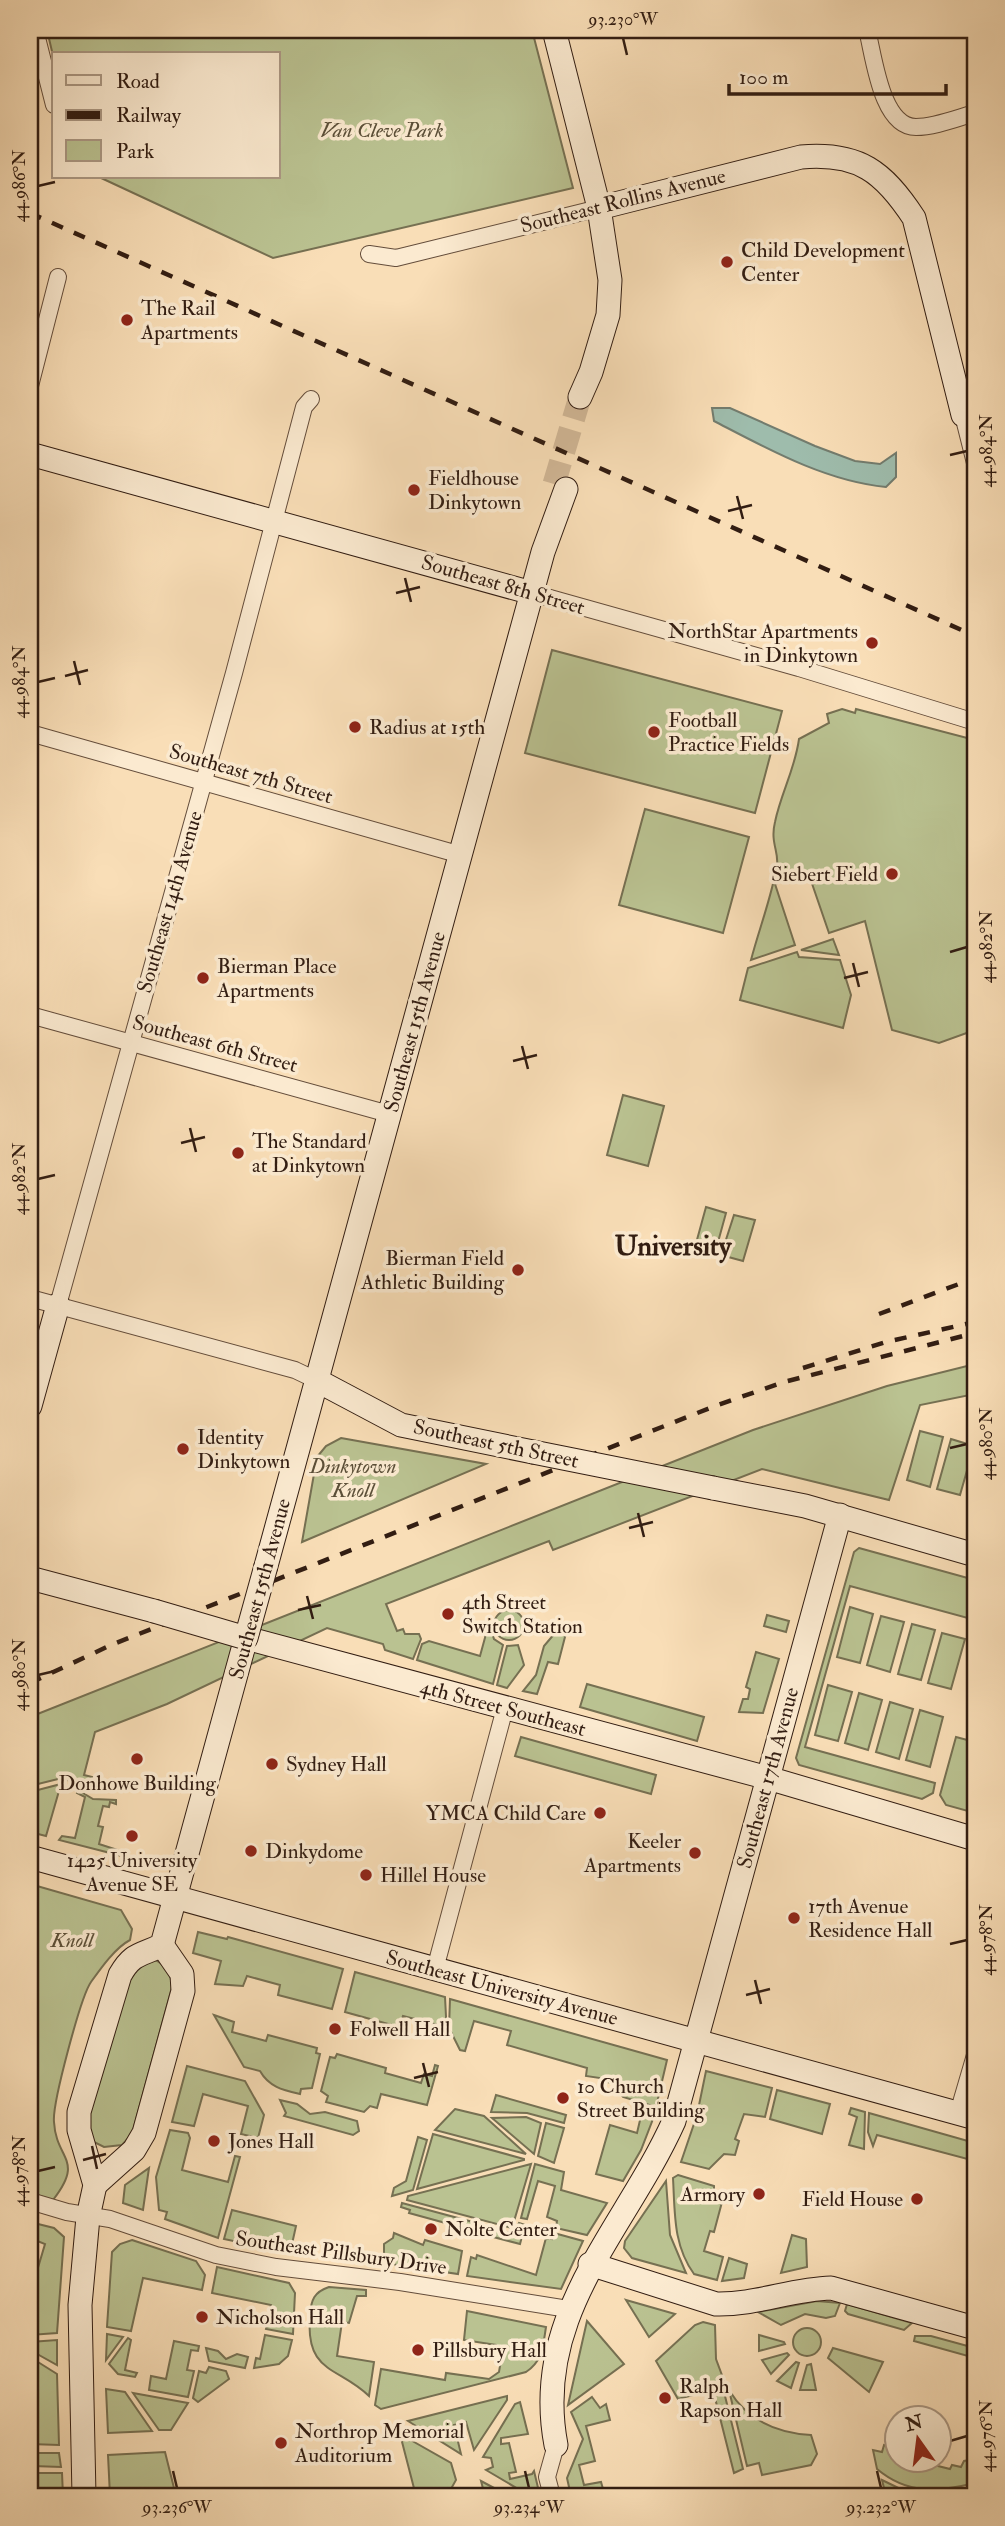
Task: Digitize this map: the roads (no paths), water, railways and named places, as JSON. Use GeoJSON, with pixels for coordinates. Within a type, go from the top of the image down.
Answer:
{"type":"FeatureCollection","features":[{"type":"Feature","properties":{"kind":"street"},"geometry":{"type":"LineString","coordinates":[[35,30],[52,97]]}},
{"type":"Feature","properties":{"kind":"street"},"geometry":{"type":"LineString","coordinates":[[554,30],[599,208],[610,299],[591,372],[594,384],[586,400]]}},
{"type":"Feature","properties":{"kind":"street"},"geometry":{"type":"LineString","coordinates":[[867,30],[886,103],[898,121],[918,127],[975,113]]}},
{"type":"Feature","properties":{"kind":"street","name":"Southeast Rollins Avenue"},"geometry":{"type":"LineString","coordinates":[[369,254],[396,257],[801,157],[824,155],[859,162],[876,172],[896,190],[914,219],[969,414]]}},
{"type":"Feature","properties":{"kind":"street"},"geometry":{"type":"LineString","coordinates":[[30,386],[58,277]]}},
{"type":"Feature","properties":{"kind":"street","name":"Southeast 14th Avenue"},"geometry":{"type":"LineString","coordinates":[[30,1406],[129,1042],[204,783],[304,407],[311,399]]}},
{"type":"Feature","properties":{"kind":"street"},"geometry":{"type":"LineString","coordinates":[[969,414],[975,463]]}},
{"type":"Feature","properties":{"kind":"street","name":"Southeast 8th Street"},"geometry":{"type":"LineString","coordinates":[[30,454],[800,668],[975,722]]}},
{"type":"Feature","properties":{"kind":"street","name":"Southeast 15th Avenue"},"geometry":{"type":"LineString","coordinates":[[162,1945],[560,486]]}},
{"type":"Feature","properties":{"kind":"street","name":"Southeast 7th Street"},"geometry":{"type":"LineString","coordinates":[[30,733],[461,855]]}},
{"type":"Feature","properties":{"kind":"street","name":"Southeast 6th Street"},"geometry":{"type":"LineString","coordinates":[[30,1015],[389,1114]]}},
{"type":"Feature","properties":{"kind":"street","name":"Southeast 5th Street"},"geometry":{"type":"LineString","coordinates":[[30,1297],[295,1370],[401,1425],[840,1516],[975,1555]]}},
{"type":"Feature","properties":{"kind":"street","name":"Southeast 17th Avenue"},"geometry":{"type":"LineString","coordinates":[[556,2445],[551,2422],[554,2376],[568,2309],[590,2264],[655,2162],[674,2121],[840,1516]]}},
{"type":"Feature","properties":{"kind":"street","name":"4th Street Southeast"},"geometry":{"type":"LineString","coordinates":[[30,1578],[768,1779],[975,1839]]}},
{"type":"Feature","properties":{"kind":"street"},"geometry":{"type":"LineString","coordinates":[[435,1969],[505,1708]]}},
{"type":"Feature","properties":{"kind":"street","name":"Southeast University Avenue"},"geometry":{"type":"LineString","coordinates":[[30,1857],[967,2116]]}},
{"type":"Feature","properties":{"kind":"street"},"geometry":{"type":"LineString","coordinates":[[84,2496],[80,2315],[88,2217],[95,2185],[79,2130],[84,2094],[120,1975],[128,1961],[139,1952],[162,1945],[182,1974],[183,1991],[144,2133],[134,2150],[95,2185]]}},
{"type":"Feature","properties":{"kind":"street"},"geometry":{"type":"LineString","coordinates":[[967,2116],[975,2055]]}},
{"type":"Feature","properties":{"kind":"street","name":"Southeast Pillsbury Drive"},"geometry":{"type":"LineString","coordinates":[[30,2201],[88,2217],[110,2219],[216,2255],[276,2267],[400,2282],[568,2309]]}},
{"type":"Feature","properties":{"kind":"street"},"geometry":{"type":"LineString","coordinates":[[590,2264],[716,2304],[736,2305],[808,2289],[831,2288],[975,2328]]}},
{"type":"Feature","properties":{"kind":"street"},"geometry":{"type":"LineString","coordinates":[[552,2496],[547,2477],[556,2445]]}},
{"type":"Feature","properties":{"kind":"tunnel"},"geometry":{"type":"LineString","coordinates":[[554,484],[580,397]]}},
{"type":"Feature","properties":{"kind":"railway"},"geometry":{"type":"LineString","coordinates":[[30,213],[975,636]]}},
{"type":"Feature","properties":{"kind":"railway"},"geometry":{"type":"LineString","coordinates":[[879,1314],[975,1278]]}},
{"type":"Feature","properties":{"kind":"railway"},"geometry":{"type":"LineString","coordinates":[[803,1368],[886,1342],[975,1322]]}},
{"type":"Feature","properties":{"kind":"railway"},"geometry":{"type":"LineString","coordinates":[[30,1683],[111,1645],[715,1406],[784,1382],[975,1333]]}},
{"type":"Feature","properties":{"kind":"place","name":"Child Development Center"},"geometry":{"type":"Point","coordinates":[727,262]}},
{"type":"Feature","properties":{"kind":"place","name":"The Rail Apartments"},"geometry":{"type":"Point","coordinates":[127,320]}},
{"type":"Feature","properties":{"kind":"place","name":"Fieldhouse Dinkytown"},"geometry":{"type":"Point","coordinates":[414,490]}},
{"type":"Feature","properties":{"kind":"place","name":"NorthStar Apartments in Dinkytown"},"geometry":{"type":"Point","coordinates":[872,643]}},
{"type":"Feature","properties":{"kind":"place","name":"Radius at 15th"},"geometry":{"type":"Point","coordinates":[355,727]}},
{"type":"Feature","properties":{"kind":"place","name":"Football Practice Fields"},"geometry":{"type":"Point","coordinates":[654,732]}},
{"type":"Feature","properties":{"kind":"place","name":"Siebert Field"},"geometry":{"type":"Point","coordinates":[892,874]}},
{"type":"Feature","properties":{"kind":"place","name":"Bierman Place Apartments"},"geometry":{"type":"Point","coordinates":[203,978]}},
{"type":"Feature","properties":{"kind":"place","name":"The Standard at Dinkytown"},"geometry":{"type":"Point","coordinates":[238,1153]}},
{"type":"Feature","properties":{"kind":"place","name":"Bierman Field Athletic Building"},"geometry":{"type":"Point","coordinates":[518,1270]}},
{"type":"Feature","properties":{"kind":"place","name":"Identity Dinkytown"},"geometry":{"type":"Point","coordinates":[183,1449]}},
{"type":"Feature","properties":{"kind":"place","name":"4th Street Switch Station"},"geometry":{"type":"Point","coordinates":[448,1614]}},
{"type":"Feature","properties":{"kind":"place","name":"Donhowe Building"},"geometry":{"type":"Point","coordinates":[137,1759]}},
{"type":"Feature","properties":{"kind":"place","name":"Sydney Hall"},"geometry":{"type":"Point","coordinates":[272,1764]}},
{"type":"Feature","properties":{"kind":"place","name":"YMCA Child Care"},"geometry":{"type":"Point","coordinates":[600,1813]}},
{"type":"Feature","properties":{"kind":"place","name":"1425 University Avenue SE"},"geometry":{"type":"Point","coordinates":[132,1836]}},
{"type":"Feature","properties":{"kind":"place","name":"Dinkydome"},"geometry":{"type":"Point","coordinates":[251,1851]}},
{"type":"Feature","properties":{"kind":"place","name":"Keeler Apartments"},"geometry":{"type":"Point","coordinates":[695,1853]}},
{"type":"Feature","properties":{"kind":"place","name":"Hillel House"},"geometry":{"type":"Point","coordinates":[366,1875]}},
{"type":"Feature","properties":{"kind":"place","name":"17th Avenue Residence Hall"},"geometry":{"type":"Point","coordinates":[794,1918]}},
{"type":"Feature","properties":{"kind":"place","name":"Folwell Hall"},"geometry":{"type":"Point","coordinates":[335,2029]}},
{"type":"Feature","properties":{"kind":"place","name":"10 Church Street Building"},"geometry":{"type":"Point","coordinates":[563,2098]}},
{"type":"Feature","properties":{"kind":"place","name":"Jones Hall"},"geometry":{"type":"Point","coordinates":[214,2141]}},
{"type":"Feature","properties":{"kind":"place","name":"Armory"},"geometry":{"type":"Point","coordinates":[759,2194]}},
{"type":"Feature","properties":{"kind":"place","name":"Field House"},"geometry":{"type":"Point","coordinates":[917,2199]}},
{"type":"Feature","properties":{"kind":"place","name":"Nolte Center"},"geometry":{"type":"Point","coordinates":[431,2229]}},
{"type":"Feature","properties":{"kind":"place","name":"Nicholson Hall"},"geometry":{"type":"Point","coordinates":[202,2317]}},
{"type":"Feature","properties":{"kind":"place","name":"Pillsbury Hall"},"geometry":{"type":"Point","coordinates":[418,2350]}},
{"type":"Feature","properties":{"kind":"place","name":"Ralph Rapson Hall"},"geometry":{"type":"Point","coordinates":[665,2398]}},
{"type":"Feature","properties":{"kind":"place","name":"Northrop Memorial Auditorium"},"geometry":{"type":"Point","coordinates":[281,2443]}},
{"type":"Feature","properties":{"kind":"district","name":"University"},"geometry":{"type":"Point","coordinates":[673,1246]}},
{"type":"Feature","properties":{"kind":"park label","name":"Van Cleve Park"},"geometry":{"type":"Point","coordinates":[382,130]}},
{"type":"Feature","properties":{"kind":"park label","name":"Dinkytown Knoll"},"geometry":{"type":"Point","coordinates":[353,1478]}},
{"type":"Feature","properties":{"kind":"park label","name":"Knoll"},"geometry":{"type":"Point","coordinates":[72,1940]}}]}
